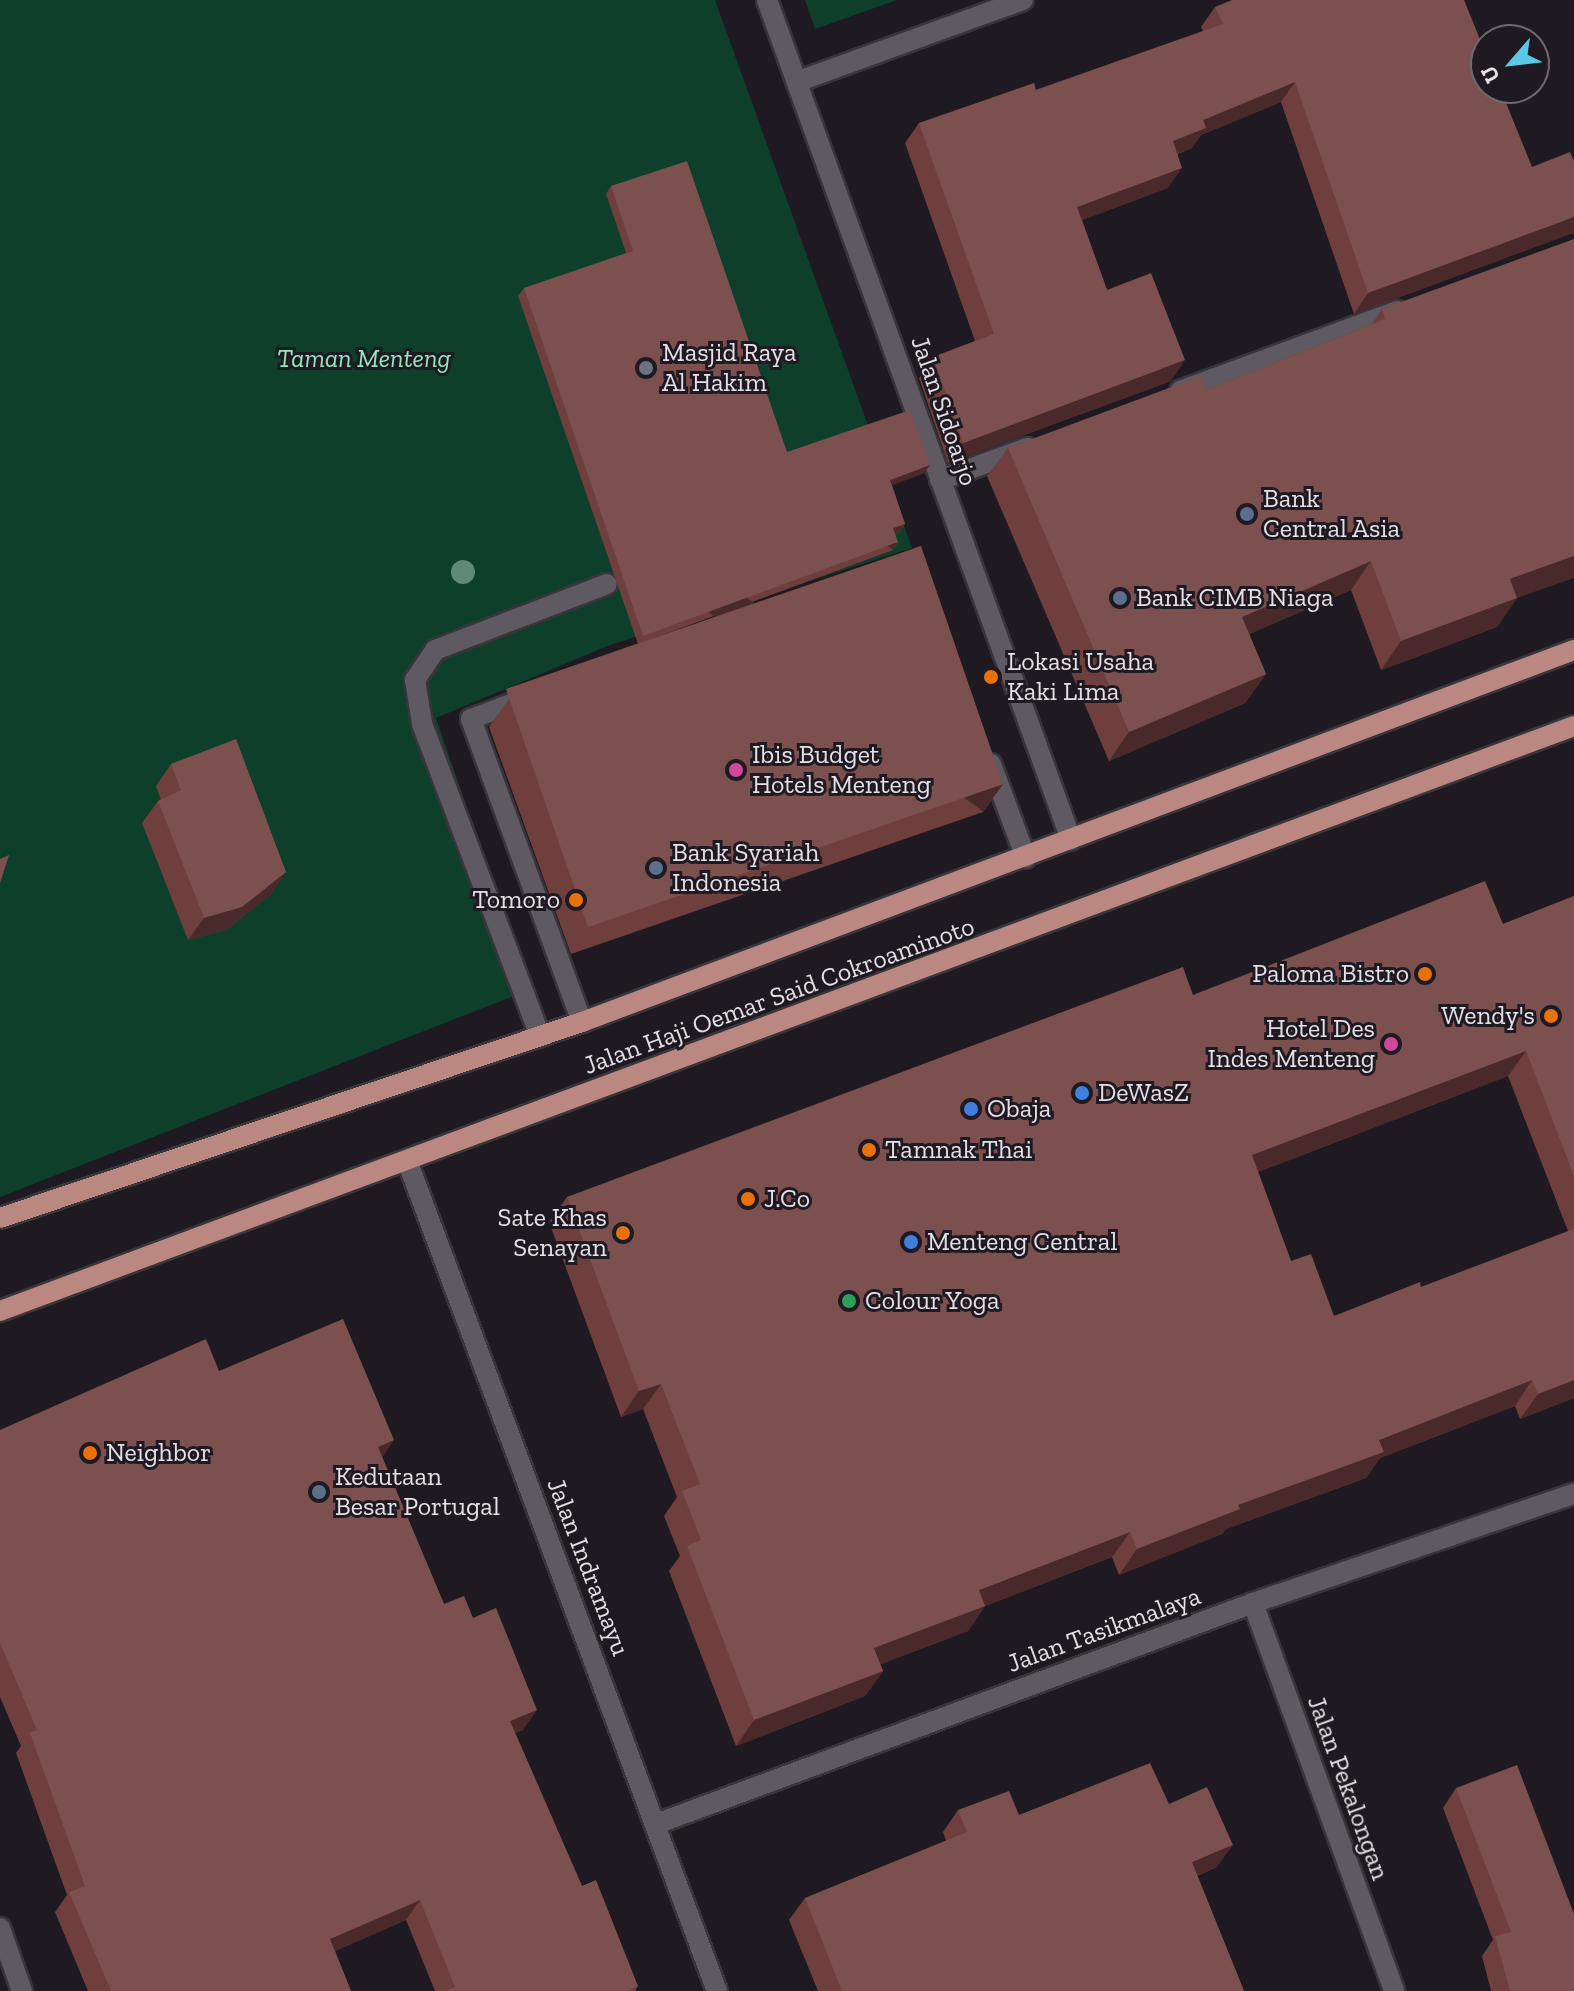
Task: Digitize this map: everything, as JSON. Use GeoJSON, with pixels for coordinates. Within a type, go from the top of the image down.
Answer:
{"type":"FeatureCollection","features":[{"type":"Feature","properties":{"kind":"main road","name":"Jalan Haji Oemar Said Cokroaminoto"},"geometry":{"type":"LineString","coordinates":[[0,1218],[582,1022],[1574,650]]}},
{"type":"Feature","properties":{"kind":"main road","name":"Jalan Haji Oemar Said Cokroaminoto"},"geometry":{"type":"LineString","coordinates":[[0,1311],[408,1163],[1574,726]]}},
{"type":"Feature","properties":{"kind":"street","name":"Jalan Sidoarjo"},"geometry":{"type":"LineString","coordinates":[[767,0],[799,81],[1071,840]]}},
{"type":"Feature","properties":{"kind":"street"},"geometry":{"type":"LineString","coordinates":[[799,81],[1023,0]]}},
{"type":"Feature","properties":{"kind":"street"},"geometry":{"type":"LineString","coordinates":[[1161,398],[1412,306]]}},
{"type":"Feature","properties":{"kind":"street"},"geometry":{"type":"LineString","coordinates":[[940,480],[1043,442]]}},
{"type":"Feature","properties":{"kind":"street"},"geometry":{"type":"LineString","coordinates":[[540,1036],[422,723],[415,680],[435,650],[607,584]]}},
{"type":"Feature","properties":{"kind":"street"},"geometry":{"type":"LineString","coordinates":[[545,692],[471,719],[582,1022]]}},
{"type":"Feature","properties":{"kind":"street"},"geometry":{"type":"LineString","coordinates":[[984,744],[1026,858]]}},
{"type":"Feature","properties":{"kind":"street","name":"Jalan Indramayu"},"geometry":{"type":"LineString","coordinates":[[408,1163],[717,1991]]}},
{"type":"Feature","properties":{"kind":"street","name":"Jalan Tasikmalaya"},"geometry":{"type":"LineString","coordinates":[[656,1824],[1253,1603],[1574,1494]]}},
{"type":"Feature","properties":{"kind":"street","name":"Jalan Pekalongan"},"geometry":{"type":"LineString","coordinates":[[1253,1603],[1394,1991]]}},
{"type":"Feature","properties":{"kind":"street"},"geometry":{"type":"LineString","coordinates":[[0,1928],[22,1991]]}},
{"type":"Feature","properties":{"kind":"green space","name":"Taman Menteng"},"geometry":{"type":"Polygon","coordinates":[[[0,0],[715,0],[912,548],[610,645],[436,718],[529,990],[0,1197],[0,0]]]}},
{"type":"Feature","properties":{"kind":"green space"},"geometry":{"type":"Polygon","coordinates":[[[805,0],[897,0],[815,29],[805,0]]]}},
{"type":"Feature","properties":{"kind":"building"},"geometry":{"type":"Polygon","coordinates":[[[1232,0],[1464,0],[1474,24],[1470,24],[1470,104],[1506,104],[1532,167],[1570,152],[1574,161],[1574,217],[1368,293],[1295,82],[1203,120],[1206,128],[1173,141],[1182,168],[1077,207],[1107,290],[1151,273],[1185,360],[963,443],[933,357],[994,334],[919,123],[1034,83],[1036,90],[1223,24],[1215,7],[1232,0]]]}},
{"type":"Feature","properties":{"kind":"building","name":"Masjid Raya Al Hakim"},"geometry":{"type":"Polygon","coordinates":[[[687,161],[787,452],[910,410],[930,465],[890,480],[905,524],[893,528],[898,542],[643,636],[524,288],[633,251],[611,186],[687,161]]]}},
{"type":"Feature","properties":{"kind":"building"},"geometry":{"type":"Polygon","coordinates":[[[1574,239],[1574,556],[1510,579],[1517,598],[1401,641],[1371,561],[1242,617],[1266,674],[1129,732],[1008,448],[1201,376],[1206,390],[1385,319],[1382,309],[1574,239]]]}},
{"type":"Feature","properties":{"kind":"building","name":"Ibis Budget Hotels Menteng"},"geometry":{"type":"Polygon","coordinates":[[[921,546],[1003,784],[588,927],[506,689],[921,546]]]}},
{"type":"Feature","properties":{"kind":"building"},"geometry":{"type":"Polygon","coordinates":[[[236,739],[286,872],[242,907],[204,918],[158,801],[181,790],[171,764],[236,739]]]}},
{"type":"Feature","properties":{"kind":"building"},"geometry":{"type":"Polygon","coordinates":[[[9,855],[0,883],[0,859],[9,855]]]}},
{"type":"Feature","properties":{"kind":"building"},"geometry":{"type":"Polygon","coordinates":[[[1485,881],[1503,924],[1574,896],[1574,1176],[1526,1051],[1252,1155],[1291,1261],[1311,1254],[1334,1316],[1420,1282],[1421,1287],[1574,1229],[1574,1380],[1538,1394],[1532,1380],[1379,1440],[1384,1452],[1238,1505],[1240,1509],[1137,1549],[1130,1532],[979,1590],[985,1606],[874,1648],[883,1671],[754,1720],[687,1546],[701,1540],[682,1491],[700,1484],[661,1384],[639,1391],[567,1197],[1183,967],[1193,995],[1485,881]]]}},
{"type":"Feature","properties":{"kind":"building"},"geometry":{"type":"Polygon","coordinates":[[[343,1319],[394,1440],[378,1447],[444,1604],[464,1596],[473,1618],[496,1608],[537,1710],[510,1721],[582,1886],[596,1880],[638,1986],[626,1991],[445,1991],[455,1987],[420,1900],[330,1939],[351,1991],[111,1991],[69,1892],[85,1886],[30,1733],[37,1730],[0,1643],[0,1430],[206,1339],[219,1371],[343,1319]]]}},
{"type":"Feature","properties":{"kind":"building"},"geometry":{"type":"Polygon","coordinates":[[[1150,1763],[1169,1804],[1207,1787],[1233,1845],[1192,1862],[1244,1991],[842,1991],[805,1898],[967,1832],[958,1810],[1009,1791],[1019,1815],[1150,1763]]]}},
{"type":"Feature","properties":{"kind":"building"},"geometry":{"type":"Polygon","coordinates":[[[1517,1765],[1574,1914],[1574,1991],[1510,1991],[1495,1936],[1511,1932],[1456,1788],[1517,1765]]]}},
{"type":"Feature","properties":{"kind":"place","name":"Masjid Raya Al Hakim"},"geometry":{"type":"Point","coordinates":[646,368]}},
{"type":"Feature","properties":{"kind":"place","name":"Bank Central Asia"},"geometry":{"type":"Point","coordinates":[1247,514]}},
{"type":"Feature","properties":{"kind":"place","name":"Bank CIMB Niaga"},"geometry":{"type":"Point","coordinates":[1120,598]}},
{"type":"Feature","properties":{"kind":"place","name":"Lokasi Usaha Kaki Lima"},"geometry":{"type":"Point","coordinates":[991,677]}},
{"type":"Feature","properties":{"kind":"place","name":"Ibis Budget Hotels Menteng"},"geometry":{"type":"Point","coordinates":[736,770]}},
{"type":"Feature","properties":{"kind":"place","name":"Bank Syariah Indonesia"},"geometry":{"type":"Point","coordinates":[656,868]}},
{"type":"Feature","properties":{"kind":"place","name":"Tomoro"},"geometry":{"type":"Point","coordinates":[576,900]}},
{"type":"Feature","properties":{"kind":"place","name":"Paloma Bistro"},"geometry":{"type":"Point","coordinates":[1425,974]}},
{"type":"Feature","properties":{"kind":"place","name":"Wendy's"},"geometry":{"type":"Point","coordinates":[1551,1016]}},
{"type":"Feature","properties":{"kind":"place","name":"Hotel Des Indes Menteng"},"geometry":{"type":"Point","coordinates":[1391,1044]}},
{"type":"Feature","properties":{"kind":"place","name":"DeWasZ"},"geometry":{"type":"Point","coordinates":[1082,1093]}},
{"type":"Feature","properties":{"kind":"place","name":"Obaja"},"geometry":{"type":"Point","coordinates":[971,1109]}},
{"type":"Feature","properties":{"kind":"place","name":"Tamnak Thai"},"geometry":{"type":"Point","coordinates":[869,1150]}},
{"type":"Feature","properties":{"kind":"place","name":"J.Co"},"geometry":{"type":"Point","coordinates":[748,1199]}},
{"type":"Feature","properties":{"kind":"place","name":"Sate Khas Senayan"},"geometry":{"type":"Point","coordinates":[623,1233]}},
{"type":"Feature","properties":{"kind":"place","name":"Menteng Central"},"geometry":{"type":"Point","coordinates":[911,1242]}},
{"type":"Feature","properties":{"kind":"place","name":"Colour Yoga"},"geometry":{"type":"Point","coordinates":[849,1301]}},
{"type":"Feature","properties":{"kind":"place","name":"Neighbor"},"geometry":{"type":"Point","coordinates":[90,1453]}},
{"type":"Feature","properties":{"kind":"place","name":"Kedutaan Besar Portugal"},"geometry":{"type":"Point","coordinates":[319,1492]}}]}
